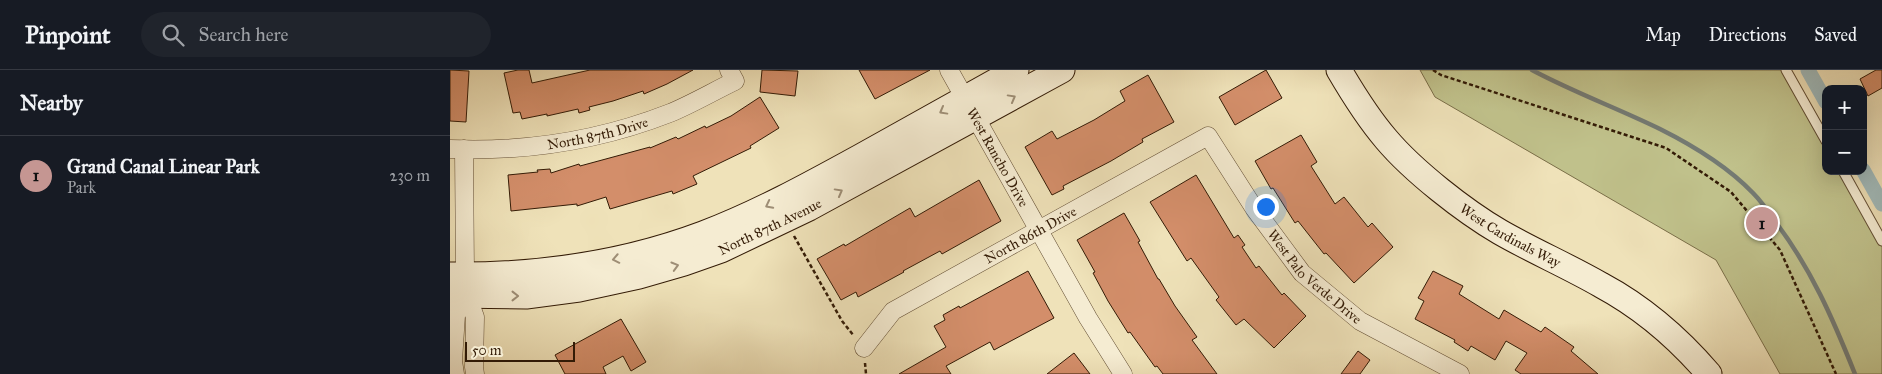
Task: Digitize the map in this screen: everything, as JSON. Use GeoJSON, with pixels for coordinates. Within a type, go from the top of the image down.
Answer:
{"type":"FeatureCollection","features":[{"type":"Feature","properties":{"kind":"street","name":"West Rancho Drive"},"geometry":{"type":"LineString","coordinates":[[949,70],[1088,318],[1123,374]]}},
{"type":"Feature","properties":{"kind":"street","name":"North 87th Avenue"},"geometry":{"type":"LineString","coordinates":[[458,285],[526,296],[579,289],[639,276],[721,250],[786,220],[970,108],[1016,70]]}},
{"type":"Feature","properties":{"kind":"street","name":"North 87th Avenue"},"geometry":{"type":"LineString","coordinates":[[458,285],[501,275],[565,268],[643,253],[703,234],[751,214],[831,173],[970,108],[1062,70]]}},
{"type":"Feature","properties":{"kind":"street","name":"West Cardinals Way"},"geometry":{"type":"LineString","coordinates":[[1339,70],[1357,101],[1386,140],[1423,174],[1498,231],[1550,260],[1602,285],[1637,308],[1689,350],[1708,374]]}},
{"type":"Feature","properties":{"kind":"street","name":"North 87th Drive"},"geometry":{"type":"LineString","coordinates":[[457,149],[502,149],[594,137],[671,112],[732,75]]}},
{"type":"Feature","properties":{"kind":"street","name":"North 86th Drive"},"geometry":{"type":"LineString","coordinates":[[864,348],[893,311],[1208,136]]}},
{"type":"Feature","properties":{"kind":"street","name":"West Palo Verde Drive"},"geometry":{"type":"LineString","coordinates":[[1208,136],[1254,208],[1302,273],[1360,320],[1460,374]]}},
{"type":"Feature","properties":{"kind":"street"},"geometry":{"type":"LineString","coordinates":[[455,374],[453,361],[458,285],[457,149]]}},
{"type":"Feature","properties":{"kind":"street"},"geometry":{"type":"LineString","coordinates":[[458,285],[476,316],[475,374]]}},
{"type":"Feature","properties":{"kind":"lane"},"geometry":{"type":"LineString","coordinates":[[1786,70],[1822,134]]}},
{"type":"Feature","properties":{"kind":"lane"},"geometry":{"type":"LineString","coordinates":[[1845,175],[1882,241]]}},
{"type":"Feature","properties":{"kind":"path"},"geometry":{"type":"LineString","coordinates":[[1433,70],[1441,75],[1666,148],[1731,192],[1780,250],[1836,374]]}},
{"type":"Feature","properties":{"kind":"path"},"geometry":{"type":"LineString","coordinates":[[786,220],[842,321],[864,348]]}},
{"type":"Feature","properties":{"kind":"green space"},"geometry":{"type":"Polygon","coordinates":[[[1420,70],[1786,70],[1822,134],[1822,175],[1845,175],[1882,241],[1882,374],[1780,374],[1716,260],[1435,97],[1420,70]]]}},
{"type":"Feature","properties":{"kind":"building"},"geometry":{"type":"Polygon","coordinates":[[[450,70],[469,71],[466,122],[450,121],[450,70]]]}},
{"type":"Feature","properties":{"kind":"building"},"geometry":{"type":"Polygon","coordinates":[[[529,70],[532,83],[590,70],[693,70],[644,94],[643,91],[589,107],[590,110],[579,113],[578,109],[522,119],[520,112],[513,113],[504,73],[529,70]]]}},
{"type":"Feature","properties":{"kind":"building"},"geometry":{"type":"Polygon","coordinates":[[[762,70],[798,71],[795,96],[760,92],[762,70]]]}},
{"type":"Feature","properties":{"kind":"building"},"geometry":{"type":"Polygon","coordinates":[[[859,70],[930,70],[875,99],[859,70]]]}},
{"type":"Feature","properties":{"kind":"building"},"geometry":{"type":"Polygon","coordinates":[[[1266,70],[1282,98],[1235,125],[1219,97],[1266,70]]]}},
{"type":"Feature","properties":{"kind":"building"},"geometry":{"type":"Polygon","coordinates":[[[1876,70],[1882,70],[1882,88],[1868,96],[1867,85],[1863,85],[1860,79],[1876,70]]]}},
{"type":"Feature","properties":{"kind":"building"},"geometry":{"type":"Polygon","coordinates":[[[1148,75],[1174,122],[1142,139],[1143,142],[1111,161],[1063,186],[1064,189],[1052,195],[1025,147],[1052,131],[1057,139],[1094,120],[1125,101],[1120,91],[1148,75]]]}},
{"type":"Feature","properties":{"kind":"building"},"geometry":{"type":"Polygon","coordinates":[[[760,97],[779,128],[750,146],[751,148],[693,176],[697,184],[673,194],[672,191],[610,209],[606,197],[577,206],[577,204],[511,211],[508,175],[550,169],[551,173],[579,164],[580,166],[650,148],[676,137],[678,139],[705,126],[706,128],[731,116],[760,97]]]}},
{"type":"Feature","properties":{"kind":"building"},"geometry":{"type":"Polygon","coordinates":[[[1301,135],[1317,162],[1311,166],[1335,204],[1344,197],[1368,227],[1372,223],[1393,247],[1354,283],[1326,253],[1324,254],[1298,221],[1295,223],[1273,188],[1271,189],[1255,161],[1301,135]]]}},
{"type":"Feature","properties":{"kind":"building"},"geometry":{"type":"Polygon","coordinates":[[[1196,175],[1234,238],[1238,235],[1245,245],[1242,247],[1256,268],[1259,266],[1282,295],[1284,293],[1306,316],[1274,348],[1244,319],[1236,325],[1216,300],[1219,297],[1191,258],[1187,261],[1150,202],[1196,175]]]}},
{"type":"Feature","properties":{"kind":"building"},"geometry":{"type":"Polygon","coordinates":[[[979,180],[1001,221],[942,254],[940,251],[858,297],[856,292],[841,300],[817,259],[844,244],[845,246],[910,208],[915,217],[979,180]]]}},
{"type":"Feature","properties":{"kind":"building"},"geometry":{"type":"Polygon","coordinates":[[[1124,213],[1158,279],[1197,337],[1192,340],[1217,374],[1163,374],[1157,366],[1155,367],[1130,332],[1128,333],[1108,301],[1093,273],[1095,272],[1077,240],[1124,213]]]}},
{"type":"Feature","properties":{"kind":"building"},"geometry":{"type":"Polygon","coordinates":[[[1028,271],[1054,318],[994,350],[990,342],[946,366],[951,374],[899,374],[946,347],[934,326],[945,320],[943,315],[959,306],[960,308],[1028,271]]]}},
{"type":"Feature","properties":{"kind":"building"},"geometry":{"type":"Polygon","coordinates":[[[1433,271],[1463,286],[1459,294],[1499,319],[1504,310],[1541,332],[1545,327],[1574,347],[1571,351],[1598,374],[1521,374],[1515,370],[1527,353],[1506,341],[1495,360],[1471,346],[1468,351],[1454,342],[1455,340],[1415,319],[1424,301],[1418,298],[1433,271]]]}},
{"type":"Feature","properties":{"kind":"building"},"geometry":{"type":"Polygon","coordinates":[[[621,319],[646,362],[631,371],[623,356],[603,367],[606,374],[565,374],[555,355],[621,319]]]}},
{"type":"Feature","properties":{"kind":"building"},"geometry":{"type":"Polygon","coordinates":[[[1358,351],[1370,360],[1360,374],[1341,374],[1358,351]]]}},
{"type":"Feature","properties":{"kind":"building"},"geometry":{"type":"Polygon","coordinates":[[[1074,353],[1090,374],[1047,374],[1074,353]]]}},
{"type":"Feature","properties":{"kind":"waterway"},"geometry":{"type":"LineString","coordinates":[[1532,70],[1672,135],[1709,157],[1743,183],[1764,206],[1810,275],[1855,374]]}},
{"type":"Feature","properties":{"kind":"waterway"},"geometry":{"type":"LineString","coordinates":[[1808,70],[1822,95]]}},
{"type":"Feature","properties":{"kind":"waterway"},"geometry":{"type":"LineString","coordinates":[[1866,175],[1882,204]]}},
{"type":"Feature","properties":{"kind":"place","name":"Grand Canal Linear Park"},"geometry":{"type":"Point","coordinates":[1762,223]}}]}
